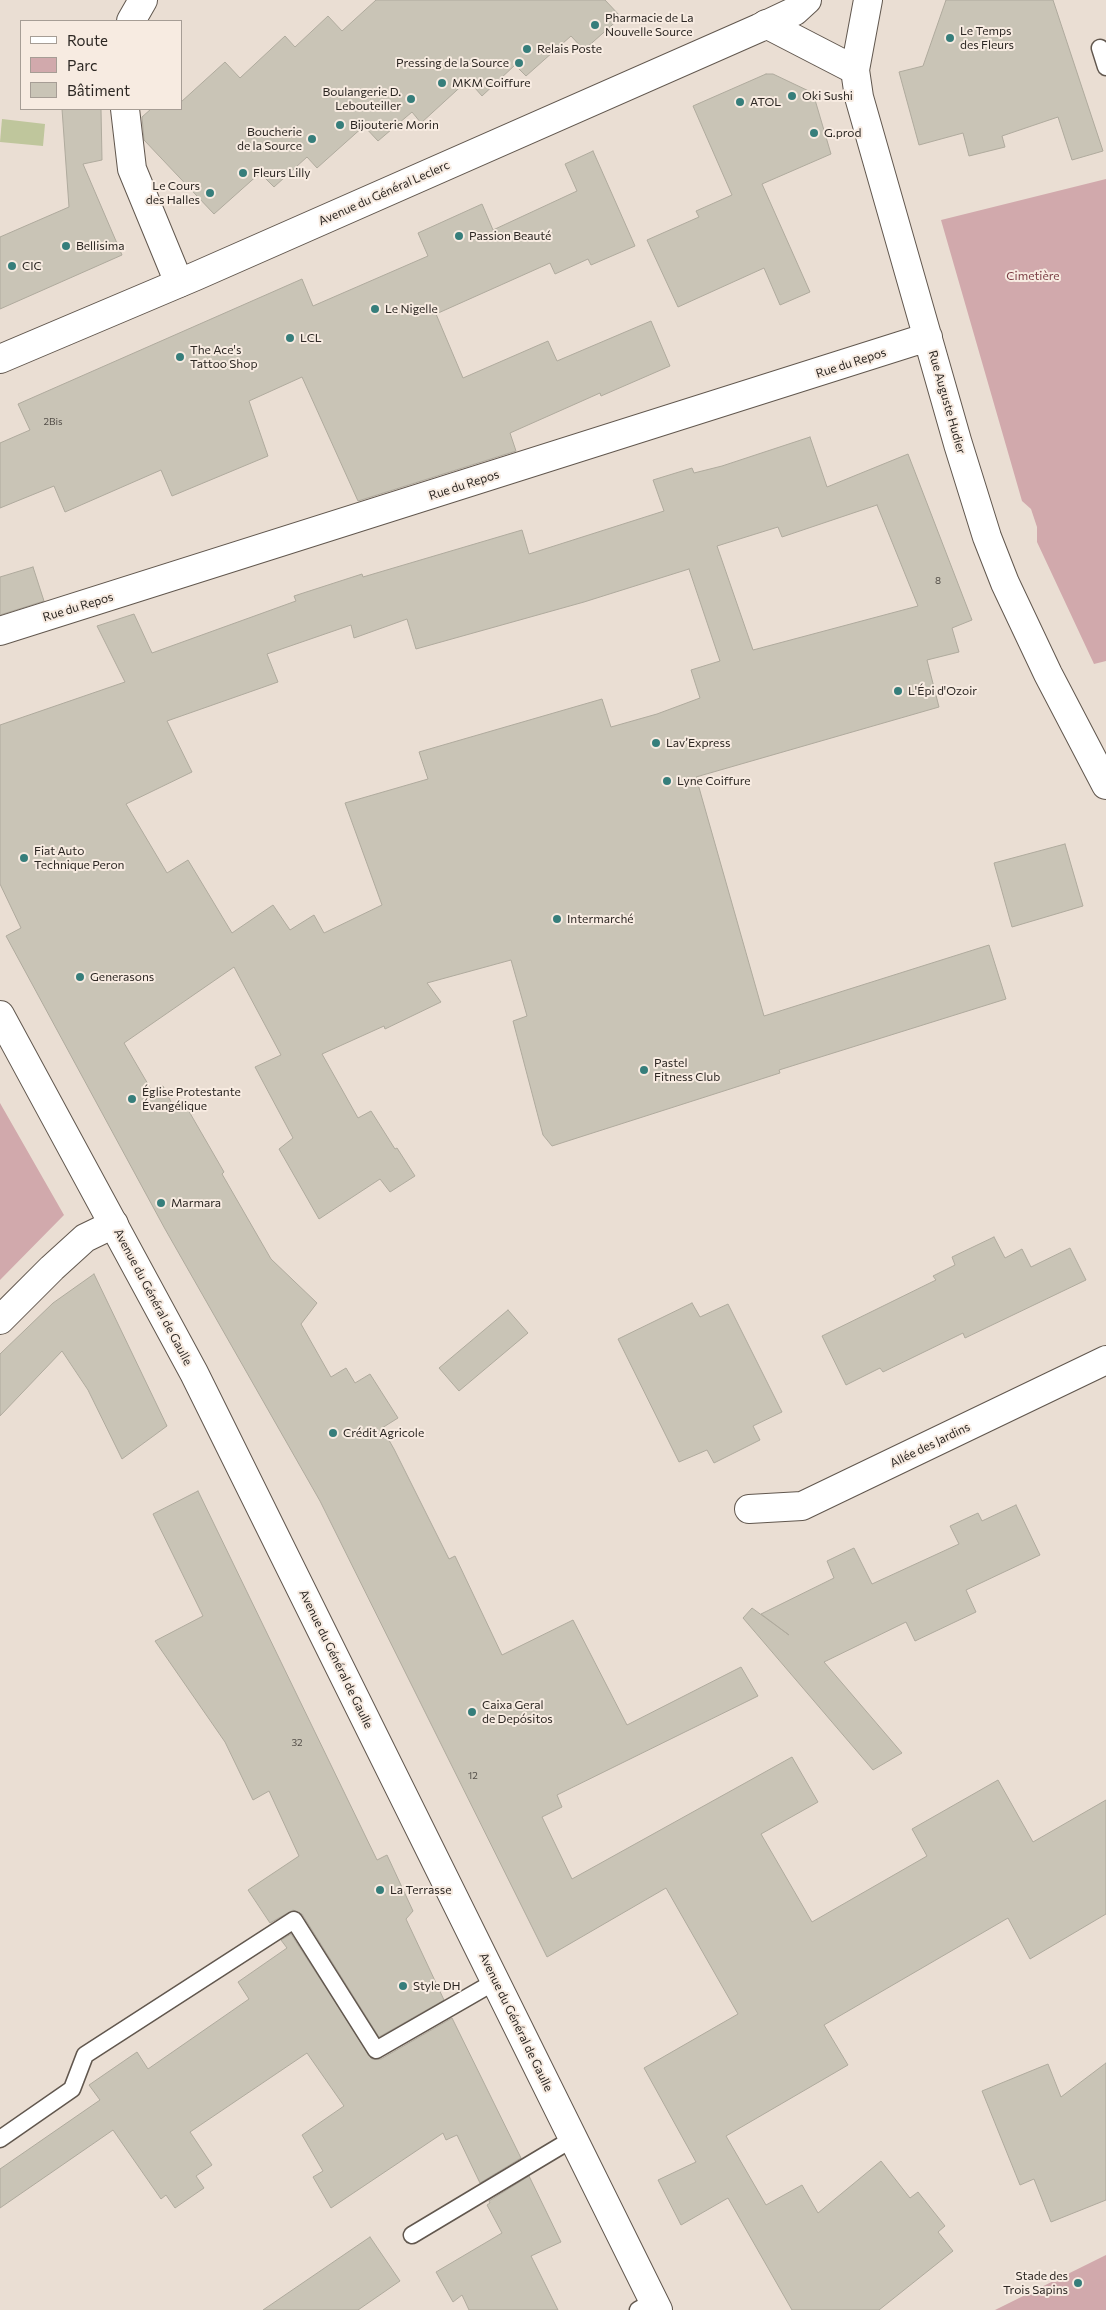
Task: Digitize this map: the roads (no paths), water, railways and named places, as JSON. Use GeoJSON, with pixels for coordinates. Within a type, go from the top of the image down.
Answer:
{"type":"FeatureCollection","features":[{"type":"Feature","properties":{"kind":"street"},"geometry":{"type":"LineString","coordinates":[[132,20],[144,0]]}},
{"type":"Feature","properties":{"kind":"street"},"geometry":{"type":"LineString","coordinates":[[782,0],[766,24],[855,70]]}},
{"type":"Feature","properties":{"kind":"street","name":"Avenue du Général Leclerc"},"geometry":{"type":"LineString","coordinates":[[0,360],[766,24],[795,11],[808,0]]}},
{"type":"Feature","properties":{"kind":"street","name":"Rue Auguste Hudier"},"geometry":{"type":"LineString","coordinates":[[868,0],[855,70],[859,97],[958,444],[987,537],[1005,583],[1048,674],[1106,785]]}},
{"type":"Feature","properties":{"kind":"street"},"geometry":{"type":"LineString","coordinates":[[125,110],[132,169],[179,283]]}},
{"type":"Feature","properties":{"kind":"street","name":"Rue du Repos"},"geometry":{"type":"LineString","coordinates":[[0,631],[928,337]]}},
{"type":"Feature","properties":{"kind":"street","name":"Avenue du Général de Gaulle"},"geometry":{"type":"LineString","coordinates":[[0,1015],[194,1373],[574,2138],[650,2307]]}},
{"type":"Feature","properties":{"kind":"street"},"geometry":{"type":"LineString","coordinates":[[0,1320],[52,1268],[86,1238],[114,1224]]}},
{"type":"Feature","properties":{"kind":"street","name":"Allée des Jardins"},"geometry":{"type":"LineString","coordinates":[[749,1509],[802,1506],[1106,1360]]}},
{"type":"Feature","properties":{"kind":"lane"},"geometry":{"type":"LineString","coordinates":[[1100,48],[1106,67]]}},
{"type":"Feature","properties":{"kind":"lane"},"geometry":{"type":"LineString","coordinates":[[0,2139],[72,2089],[85,2055],[294,1920],[376,2050],[496,1981]]}},
{"type":"Feature","properties":{"kind":"lane"},"geometry":{"type":"LineString","coordinates":[[412,2235],[574,2138]]}},
{"type":"Feature","properties":{"kind":"place","name":"Pharmacie de La Nouvelle Source"},"geometry":{"type":"Point","coordinates":[595,25]}},
{"type":"Feature","properties":{"kind":"place","name":"Le Temps des Fleurs"},"geometry":{"type":"Point","coordinates":[950,38]}},
{"type":"Feature","properties":{"kind":"place","name":"Relais Poste"},"geometry":{"type":"Point","coordinates":[527,49]}},
{"type":"Feature","properties":{"kind":"place","name":"Pressing de la Source"},"geometry":{"type":"Point","coordinates":[519,63]}},
{"type":"Feature","properties":{"kind":"place","name":"MKM Coiffure"},"geometry":{"type":"Point","coordinates":[442,83]}},
{"type":"Feature","properties":{"kind":"place","name":"Oki Sushi"},"geometry":{"type":"Point","coordinates":[792,96]}},
{"type":"Feature","properties":{"kind":"place","name":"Boulangerie D. Lebouteiller"},"geometry":{"type":"Point","coordinates":[411,99]}},
{"type":"Feature","properties":{"kind":"place","name":"ATOL"},"geometry":{"type":"Point","coordinates":[740,102]}},
{"type":"Feature","properties":{"kind":"place","name":"Bijouterie Morin"},"geometry":{"type":"Point","coordinates":[340,125]}},
{"type":"Feature","properties":{"kind":"place","name":"G.prod"},"geometry":{"type":"Point","coordinates":[814,133]}},
{"type":"Feature","properties":{"kind":"place","name":"Boucherie de la Source"},"geometry":{"type":"Point","coordinates":[312,139]}},
{"type":"Feature","properties":{"kind":"place","name":"Fleurs Lilly"},"geometry":{"type":"Point","coordinates":[243,173]}},
{"type":"Feature","properties":{"kind":"place","name":"Le Cours des Halles"},"geometry":{"type":"Point","coordinates":[210,193]}},
{"type":"Feature","properties":{"kind":"place","name":"Passion Beauté"},"geometry":{"type":"Point","coordinates":[459,236]}},
{"type":"Feature","properties":{"kind":"place","name":"Bellisima"},"geometry":{"type":"Point","coordinates":[66,246]}},
{"type":"Feature","properties":{"kind":"place","name":"CIC"},"geometry":{"type":"Point","coordinates":[12,266]}},
{"type":"Feature","properties":{"kind":"place","name":"Le Nigelle"},"geometry":{"type":"Point","coordinates":[375,309]}},
{"type":"Feature","properties":{"kind":"place","name":"LCL"},"geometry":{"type":"Point","coordinates":[290,338]}},
{"type":"Feature","properties":{"kind":"place","name":"The Ace's Tattoo Shop"},"geometry":{"type":"Point","coordinates":[180,357]}},
{"type":"Feature","properties":{"kind":"place","name":"L'Épi d'Ozoir"},"geometry":{"type":"Point","coordinates":[898,691]}},
{"type":"Feature","properties":{"kind":"place","name":"Lav’Express"},"geometry":{"type":"Point","coordinates":[656,743]}},
{"type":"Feature","properties":{"kind":"place","name":"Lyne Coiffure"},"geometry":{"type":"Point","coordinates":[667,781]}},
{"type":"Feature","properties":{"kind":"place","name":"Fiat Auto Technique Peron"},"geometry":{"type":"Point","coordinates":[24,858]}},
{"type":"Feature","properties":{"kind":"place","name":"Intermarché"},"geometry":{"type":"Point","coordinates":[557,919]}},
{"type":"Feature","properties":{"kind":"place","name":"Generasons"},"geometry":{"type":"Point","coordinates":[80,977]}},
{"type":"Feature","properties":{"kind":"place","name":"Pastel Fitness Club"},"geometry":{"type":"Point","coordinates":[644,1070]}},
{"type":"Feature","properties":{"kind":"place","name":"Église Protestante Évangélique"},"geometry":{"type":"Point","coordinates":[132,1099]}},
{"type":"Feature","properties":{"kind":"place","name":"Marmara"},"geometry":{"type":"Point","coordinates":[161,1203]}},
{"type":"Feature","properties":{"kind":"place","name":"Crédit Agricole"},"geometry":{"type":"Point","coordinates":[333,1433]}},
{"type":"Feature","properties":{"kind":"place","name":"Caixa Geral de Depósitos"},"geometry":{"type":"Point","coordinates":[472,1712]}},
{"type":"Feature","properties":{"kind":"place","name":"La Terrasse"},"geometry":{"type":"Point","coordinates":[380,1890]}},
{"type":"Feature","properties":{"kind":"place","name":"Style DH"},"geometry":{"type":"Point","coordinates":[403,1986]}},
{"type":"Feature","properties":{"kind":"place","name":"Stade des Trois Sapins"},"geometry":{"type":"Point","coordinates":[1078,2283]}},
{"type":"Feature","properties":{"kind":"park label","name":"Cimetière"},"geometry":{"type":"Point","coordinates":[1033,276]}}]}
